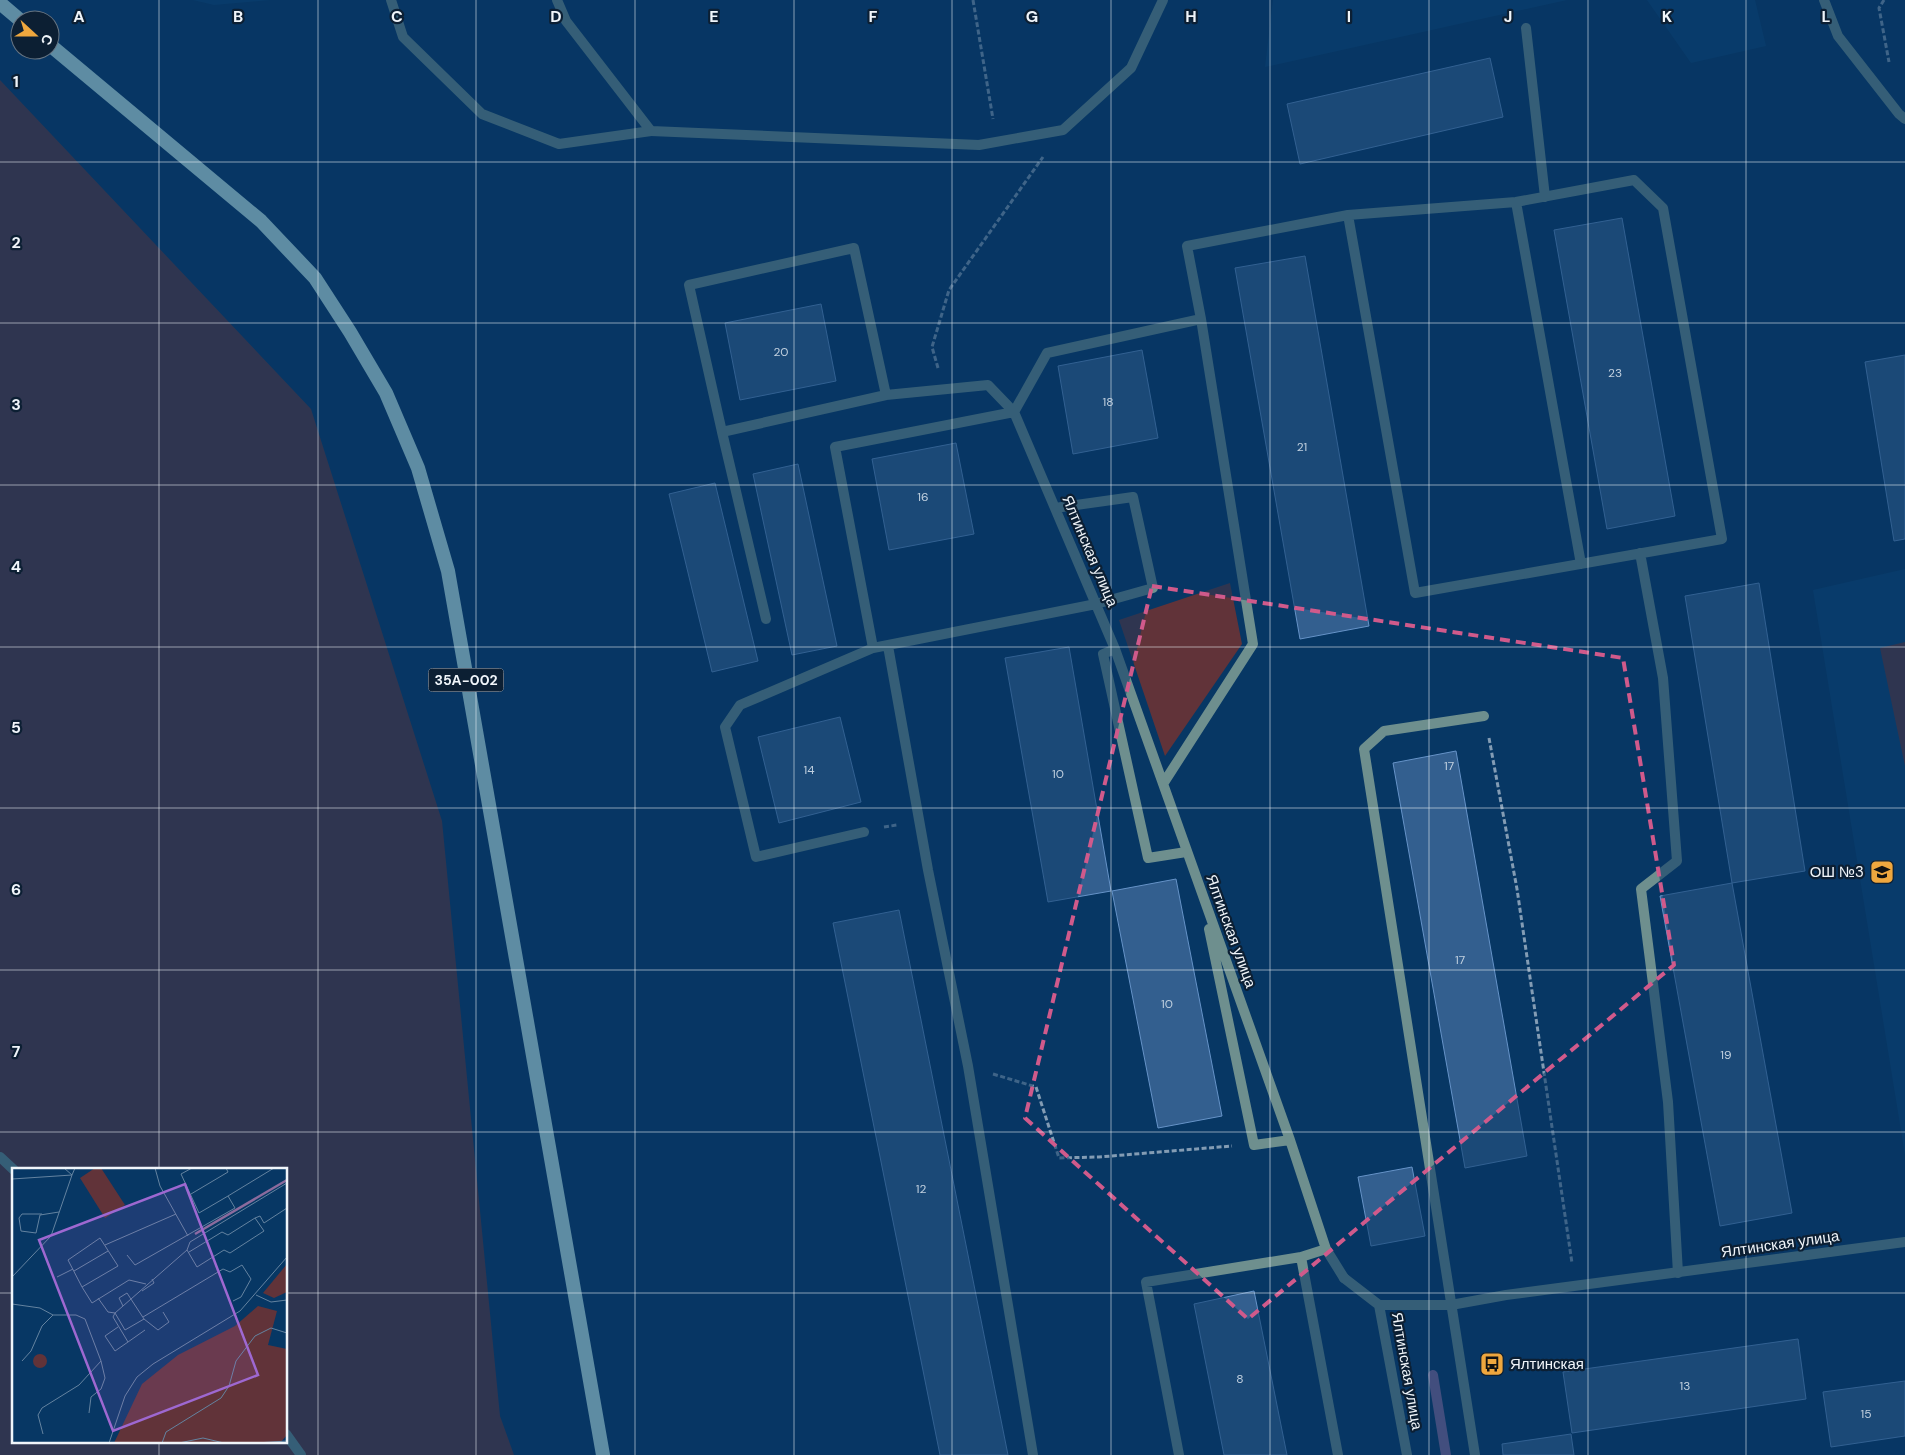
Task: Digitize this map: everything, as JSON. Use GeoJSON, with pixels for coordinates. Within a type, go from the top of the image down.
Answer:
{"type":"FeatureCollection","features":[{"type":"Feature","properties":{"kind":"highway"},"geometry":{"type":"LineString","coordinates":[[0,3],[10,12]]}},
{"type":"Feature","properties":{"kind":"highway","name":"35А-002"},"geometry":{"type":"LineString","coordinates":[[60,53],[261,221],[315,278],[386,393],[418,468],[448,571],[603,1455]]}},
{"type":"Feature","properties":{"kind":"street"},"geometry":{"type":"LineString","coordinates":[[391,0],[403,37],[482,114],[559,144],[651,131],[979,144],[1063,130],[1131,68],[1163,0]]}},
{"type":"Feature","properties":{"kind":"street"},"geometry":{"type":"LineString","coordinates":[[557,0],[566,21],[651,131]]}},
{"type":"Feature","properties":{"kind":"street"},"geometry":{"type":"LineString","coordinates":[[1824,0],[1838,36],[1899,114],[1905,119]]}},
{"type":"Feature","properties":{"kind":"street"},"geometry":{"type":"LineString","coordinates":[[1526,28],[1545,197]]}},
{"type":"Feature","properties":{"kind":"street"},"geometry":{"type":"LineString","coordinates":[[1162,784],[1253,644],[1201,319],[1187,246],[1348,215],[1516,202],[1634,180],[1663,208],[1722,539],[1415,593],[1348,215]]}},
{"type":"Feature","properties":{"kind":"street"},"geometry":{"type":"LineString","coordinates":[[1516,202],[1581,564]]}},
{"type":"Feature","properties":{"kind":"street"},"geometry":{"type":"LineString","coordinates":[[766,619],[689,285],[854,248],[886,395]]}},
{"type":"Feature","properties":{"kind":"street"},"geometry":{"type":"LineString","coordinates":[[873,648],[835,447],[1014,412],[1048,353],[1201,319]]}},
{"type":"Feature","properties":{"kind":"street"},"geometry":{"type":"LineString","coordinates":[[722,432],[886,395],[944,389],[988,386],[1014,412]]}},
{"type":"Feature","properties":{"kind":"street","name":"Ялтинская улица"},"geometry":{"type":"LineString","coordinates":[[1014,412],[1115,649],[1290,1140],[1326,1248],[1344,1278],[1380,1305],[1451,1305],[1575,1286],[1905,1242]]}},
{"type":"Feature","properties":{"kind":"street"},"geometry":{"type":"LineString","coordinates":[[864,832],[756,857],[725,728],[740,705],[873,648],[1096,604],[1153,588],[1133,497],[1056,508]]}},
{"type":"Feature","properties":{"kind":"street"},"geometry":{"type":"LineString","coordinates":[[1640,554],[1663,678],[1677,861],[1641,889],[1668,1102],[1678,1273]]}},
{"type":"Feature","properties":{"kind":"street"},"geometry":{"type":"LineString","coordinates":[[888,646],[928,870],[968,1066],[1034,1455]]}},
{"type":"Feature","properties":{"kind":"street"},"geometry":{"type":"LineString","coordinates":[[1115,649],[1103,654],[1148,858],[1186,852]]}},
{"type":"Feature","properties":{"kind":"street"},"geometry":{"type":"LineString","coordinates":[[1475,1455],[1364,749],[1384,730],[1484,716]]}},
{"type":"Feature","properties":{"kind":"street"},"geometry":{"type":"LineString","coordinates":[[1201,892],[1254,1145],[1290,1140]]}},
{"type":"Feature","properties":{"kind":"street"},"geometry":{"type":"LineString","coordinates":[[0,1157],[12,1168]]}},
{"type":"Feature","properties":{"kind":"street"},"geometry":{"type":"LineString","coordinates":[[1179,1455],[1146,1282],[1302,1257],[1326,1248]]}},
{"type":"Feature","properties":{"kind":"street"},"geometry":{"type":"LineString","coordinates":[[1302,1257],[1338,1455]]}},
{"type":"Feature","properties":{"kind":"street","name":"Ялтинская улица"},"geometry":{"type":"LineString","coordinates":[[1380,1305],[1407,1455]]}},
{"type":"Feature","properties":{"kind":"street"},"geometry":{"type":"LineString","coordinates":[[288,1437],[301,1455]]}},
{"type":"Feature","properties":{"kind":"path"},"geometry":{"type":"LineString","coordinates":[[973,0],[997,142]]}},
{"type":"Feature","properties":{"kind":"path"},"geometry":{"type":"LineString","coordinates":[[1884,0],[1879,8],[1890,66]]}},
{"type":"Feature","properties":{"kind":"path"},"geometry":{"type":"LineString","coordinates":[[944,389],[932,347],[949,290],[1063,130]]}},
{"type":"Feature","properties":{"kind":"path"},"geometry":{"type":"LineString","coordinates":[[1484,716],[1517,889],[1575,1286]]}},
{"type":"Feature","properties":{"kind":"path"},"geometry":{"type":"LineString","coordinates":[[968,1066],[1036,1087],[1059,1158],[1099,1157],[1254,1145]]}},
{"type":"Feature","properties":{"kind":"highlighted area"},"geometry":{"type":"Polygon","coordinates":[[[1152,586],[1623,658],[1674,965],[1248,1319],[1025,1118],[1152,586]]]}},
{"type":"Feature","properties":{"kind":"shaded area"},"geometry":{"type":"Polygon","coordinates":[[[193,0],[270,0],[214,5],[193,0]]]}},
{"type":"Feature","properties":{"kind":"shaded area"},"geometry":{"type":"Polygon","coordinates":[[[1273,0],[1567,0],[1265,67],[1273,0]]]}},
{"type":"Feature","properties":{"kind":"shaded area"},"geometry":{"type":"Polygon","coordinates":[[[1647,0],[1755,0],[1766,46],[1691,63],[1647,0]]]}},
{"type":"Feature","properties":{"kind":"shaded area"},"geometry":{"type":"Polygon","coordinates":[[[0,80],[311,409],[442,821],[500,1416],[514,1455],[0,1455],[0,80]]]}},
{"type":"Feature","properties":{"kind":"shaded area","name":"ОШ №3"},"geometry":{"type":"Polygon","coordinates":[[[1905,569],[1905,1155],[1813,590],[1905,569]]]}},
{"type":"Feature","properties":{"kind":"shaded area"},"geometry":{"type":"Polygon","coordinates":[[[1230,583],[1242,644],[1165,756],[1119,620],[1230,583]]]}},
{"type":"Feature","properties":{"kind":"shaded area"},"geometry":{"type":"Polygon","coordinates":[[[1905,642],[1905,766],[1880,648],[1905,642]]]}},
{"type":"Feature","properties":{"kind":"building"},"geometry":{"type":"Polygon","coordinates":[[[1490,58],[1503,117],[1300,164],[1287,104],[1490,58]]]}},
{"type":"Feature","properties":{"kind":"building"},"geometry":{"type":"Polygon","coordinates":[[[1622,218],[1675,516],[1607,529],[1554,230],[1622,218]]]}},
{"type":"Feature","properties":{"kind":"building"},"geometry":{"type":"Polygon","coordinates":[[[1305,256],[1369,626],[1300,639],[1235,268],[1305,256]]]}},
{"type":"Feature","properties":{"kind":"building"},"geometry":{"type":"Polygon","coordinates":[[[821,304],[836,381],[740,400],[725,323],[821,304]]]}},
{"type":"Feature","properties":{"kind":"building"},"geometry":{"type":"Polygon","coordinates":[[[1142,350],[1158,438],[1073,454],[1058,366],[1142,350]]]}},
{"type":"Feature","properties":{"kind":"building"},"geometry":{"type":"Polygon","coordinates":[[[1905,355],[1905,539],[1894,541],[1865,362],[1905,355]]]}},
{"type":"Feature","properties":{"kind":"building"},"geometry":{"type":"Polygon","coordinates":[[[956,443],[974,534],[889,550],[872,459],[956,443]]]}},
{"type":"Feature","properties":{"kind":"building"},"geometry":{"type":"Polygon","coordinates":[[[798,464],[837,646],[792,655],[753,474],[798,464]]]}},
{"type":"Feature","properties":{"kind":"building"},"geometry":{"type":"Polygon","coordinates":[[[715,483],[758,661],[712,672],[669,494],[715,483]]]}},
{"type":"Feature","properties":{"kind":"building"},"geometry":{"type":"Polygon","coordinates":[[[1759,583],[1805,871],[1732,883],[1685,596],[1759,583]]]}},
{"type":"Feature","properties":{"kind":"building"},"geometry":{"type":"Polygon","coordinates":[[[1069,647],[1111,891],[1048,902],[1005,658],[1069,647]]]}},
{"type":"Feature","properties":{"kind":"building"},"geometry":{"type":"Polygon","coordinates":[[[840,717],[861,802],[779,823],[758,737],[840,717]]]}},
{"type":"Feature","properties":{"kind":"building"},"geometry":{"type":"Polygon","coordinates":[[[1456,751],[1527,1156],[1465,1168],[1393,763],[1456,751]]]}},
{"type":"Feature","properties":{"kind":"building"},"geometry":{"type":"Polygon","coordinates":[[[1176,879],[1222,1116],[1158,1128],[1112,891],[1176,879]]]}},
{"type":"Feature","properties":{"kind":"building"},"geometry":{"type":"Polygon","coordinates":[[[1732,883],[1792,1213],[1720,1226],[1660,896],[1732,883]]]}},
{"type":"Feature","properties":{"kind":"building"},"geometry":{"type":"Polygon","coordinates":[[[899,910],[1008,1455],[940,1455],[833,923],[899,910]]]}},
{"type":"Feature","properties":{"kind":"building"},"geometry":{"type":"Polygon","coordinates":[[[1412,1167],[1425,1236],[1371,1246],[1358,1177],[1412,1167]]]}},
{"type":"Feature","properties":{"kind":"building"},"geometry":{"type":"Polygon","coordinates":[[[1254,1291],[1287,1455],[1224,1455],[1194,1304],[1254,1291]]]}},
{"type":"Feature","properties":{"kind":"building"},"geometry":{"type":"Polygon","coordinates":[[[1798,1339],[1806,1399],[1572,1433],[1563,1372],[1798,1339]]]}},
{"type":"Feature","properties":{"kind":"building"},"geometry":{"type":"Polygon","coordinates":[[[1905,1381],[1905,1436],[1831,1447],[1823,1392],[1905,1381]]]}},
{"type":"Feature","properties":{"kind":"building"},"geometry":{"type":"Polygon","coordinates":[[[1571,1434],[1574,1455],[1503,1455],[1502,1444],[1571,1434]]]}},
{"type":"Feature","properties":{"kind":"waterway"},"geometry":{"type":"LineString","coordinates":[[1433,1375],[1446,1455]]}},
{"type":"Feature","properties":{"kind":"place","name":"ОШ №3"},"geometry":{"type":"Point","coordinates":[1882,872]}},
{"type":"Feature","properties":{"kind":"place","name":"Ялтинская"},"geometry":{"type":"Point","coordinates":[1492,1364]}}]}
